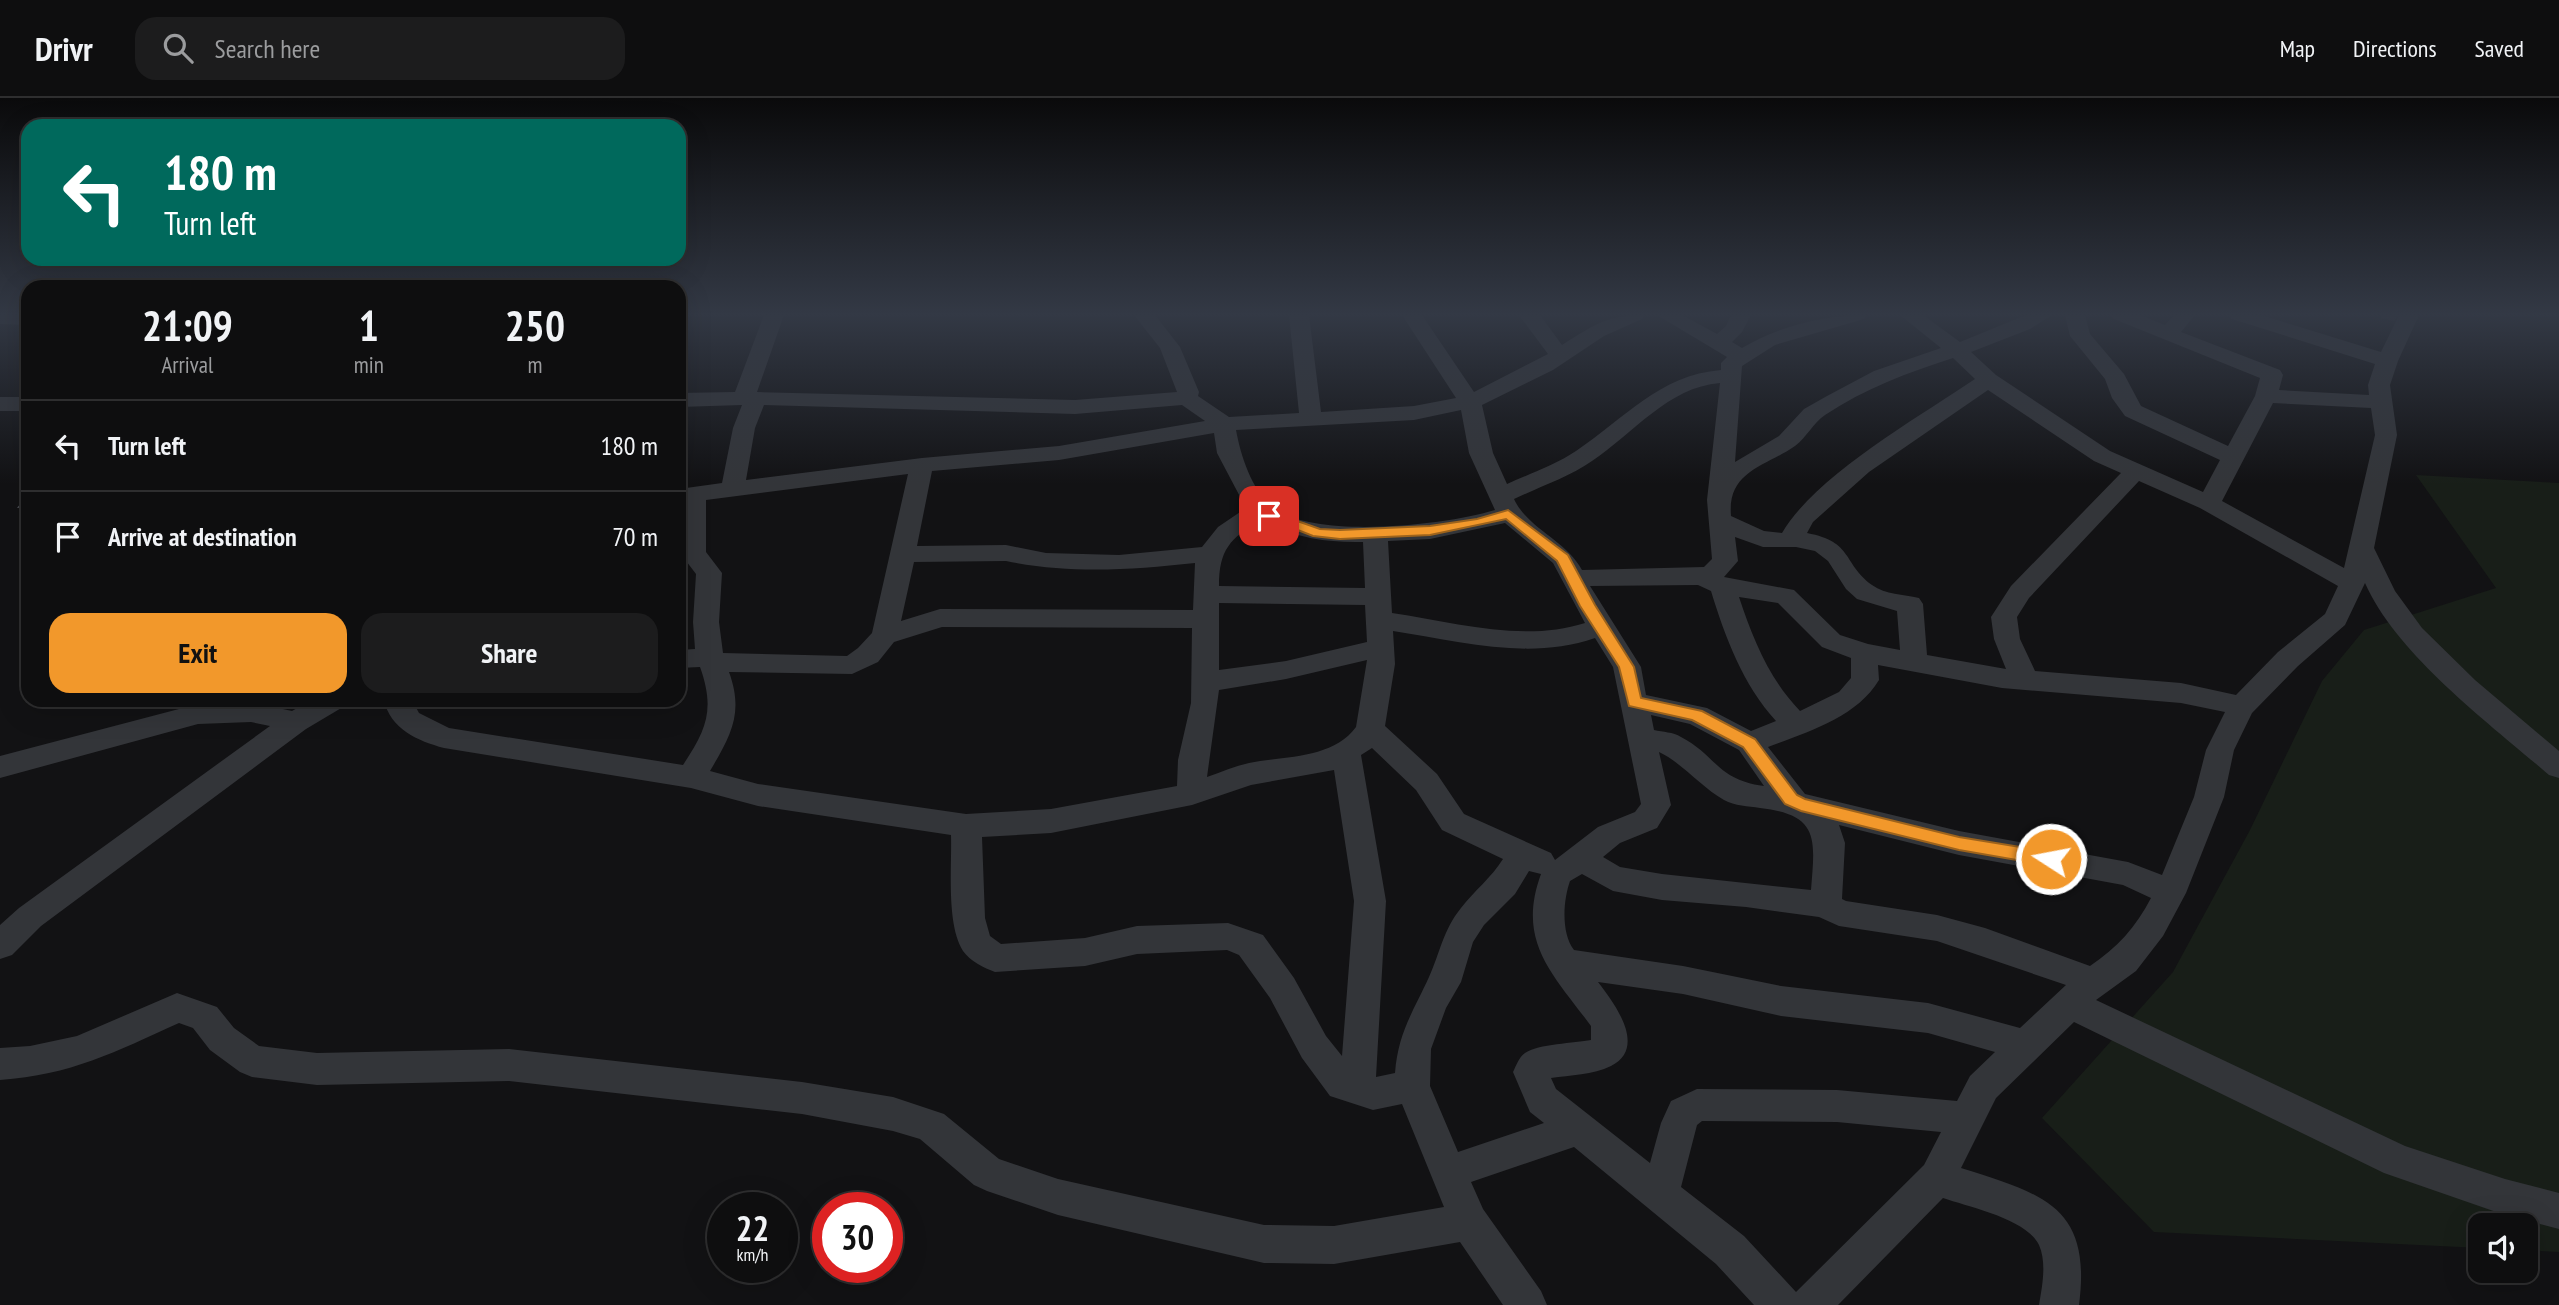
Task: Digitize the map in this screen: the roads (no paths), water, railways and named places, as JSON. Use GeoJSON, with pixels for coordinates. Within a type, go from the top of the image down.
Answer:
{"type":"FeatureCollection","features":[{"type":"Feature","properties":{"kind":"street"},"geometry":{"type":"LineString","coordinates":[[733,489],[758,371]]}},
{"type":"Feature","properties":{"kind":"street"},"geometry":{"type":"LineString","coordinates":[[1180,371],[1188,392],[1186,398]]}},
{"type":"Feature","properties":{"kind":"street"},"geometry":{"type":"LineString","coordinates":[[1305,371],[1311,419]]}},
{"type":"Feature","properties":{"kind":"street"},"geometry":{"type":"LineString","coordinates":[[1450,371],[1470,402],[1481,453],[1504,505],[1563,558],[1601,627],[1627,667],[1656,805],[1646,820],[1609,835],[1568,865],[1550,893],[1549,926],[1553,949],[1608,1022],[1609,1048],[1598,1055],[1537,1064],[1531,1072],[1543,1100],[1730,1250],[1781,1305]]}},
{"type":"Feature","properties":{"kind":"street"},"geometry":{"type":"LineString","coordinates":[[691,777],[709,747],[723,710],[719,675],[712,659],[706,625],[709,573],[693,553],[686,531],[687,495],[922,465],[1059,453],[1224,424],[1414,413],[1470,402],[1528,371]]}},
{"type":"Feature","properties":{"kind":"street"},"geometry":{"type":"LineString","coordinates":[[686,400],[750,398],[1075,407],[1186,398],[1224,424],[1229,453],[1253,501],[1261,510],[1318,533],[1430,531],[1479,523],[1583,457],[1654,400],[1722,371]]}},
{"type":"Feature","properties":{"kind":"street"},"geometry":{"type":"LineString","coordinates":[[1735,371],[1720,491],[1725,561],[1713,573],[1711,581],[1747,659],[1777,706],[1796,725]]}},
{"type":"Feature","properties":{"kind":"street"},"geometry":{"type":"LineString","coordinates":[[1720,491],[1741,469],[1789,440],[1812,413],[1895,371]]}},
{"type":"Feature","properties":{"kind":"street"},"geometry":{"type":"LineString","coordinates":[[1979,371],[2102,456],[2209,503],[2352,583]]}},
{"type":"Feature","properties":{"kind":"street"},"geometry":{"type":"LineString","coordinates":[[2110,371],[2123,398],[2133,411],[2234,457]]}},
{"type":"Feature","properties":{"kind":"street"},"geometry":{"type":"LineString","coordinates":[[2240,371],[2269,386],[2382,402]]}},
{"type":"Feature","properties":{"kind":"street"},"geometry":{"type":"LineString","coordinates":[[2209,503],[2275,371]]}},
{"type":"Feature","properties":{"kind":"street"},"geometry":{"type":"LineString","coordinates":[[1810,1305],[1937,1178],[1983,1087],[2081,992],[2124,961],[2152,927],[2170,893],[2209,797],[2220,750],[2241,708],[2288,659],[2336,620],[2352,583],[2386,435],[2379,385],[2384,371]]}},
{"type":"Feature","properties":{"kind":"street"},"geometry":{"type":"LineString","coordinates":[[1791,539],[1802,517],[1861,467],[1988,380]]}},
{"type":"Feature","properties":{"kind":"street"},"geometry":{"type":"LineString","coordinates":[[0,404],[21,404]]}},
{"type":"Feature","properties":{"kind":"street"},"geometry":{"type":"LineString","coordinates":[[885,636],[922,465]]}},
{"type":"Feature","properties":{"kind":"street"},"geometry":{"type":"LineString","coordinates":[[2025,680],[2007,639],[2004,617],[2020,592],[2136,471]]}},
{"type":"Feature","properties":{"kind":"street"},"geometry":{"type":"LineString","coordinates":[[1192,794],[1193,760],[1205,703],[1206,567],[1209,554],[1222,535],[1261,510]]}},
{"type":"Feature","properties":{"kind":"street"},"geometry":{"type":"LineString","coordinates":[[1721,520],[1754,536],[1774,542],[1791,539],[1828,548],[1856,586],[1870,596],[1886,602],[1910,604],[1914,664]]}},
{"type":"Feature","properties":{"kind":"street"},"geometry":{"type":"LineString","coordinates":[[399,707],[408,721],[444,738],[691,777],[758,795],[966,826],[1051,821],[1192,794],[1248,774],[1325,762],[1361,741],[1370,729],[1381,664],[1375,531]]}},
{"type":"Feature","properties":{"kind":"street"},"geometry":{"type":"LineString","coordinates":[[2362,548],[2383,594],[2413,634],[2465,687],[2559,768]]}},
{"type":"Feature","properties":{"kind":"street"},"geometry":{"type":"LineString","coordinates":[[902,554],[1006,553],[1046,561],[1119,563],[1209,554]]}},
{"type":"Feature","properties":{"kind":"street"},"geometry":{"type":"LineString","coordinates":[[1573,578],[1602,576],[1711,581],[1785,597],[1796,604],[1831,641],[1864,653],[1914,664],[2025,680],[2181,693],[2224,701],[2241,708]]}},
{"type":"Feature","properties":{"kind":"street"},"geometry":{"type":"LineString","coordinates":[[686,659],[852,665],[868,655],[885,636],[902,628],[954,616],[1137,621],[1206,607],[1378,622],[1499,639],[1576,635],[1601,627]]}},
{"type":"Feature","properties":{"kind":"street"},"geometry":{"type":"LineString","coordinates":[[1206,682],[1286,670],[1378,622]]}},
{"type":"Feature","properties":{"kind":"street"},"geometry":{"type":"LineString","coordinates":[[1749,743],[1796,725],[1849,699],[1865,680],[1864,653]]}},
{"type":"Feature","properties":{"kind":"street"},"geometry":{"type":"LineString","coordinates":[[1634,702],[1697,715],[1749,743],[1796,802],[1817,815],[1825,828],[1829,843],[1826,905]]}},
{"type":"Feature","properties":{"kind":"street"},"geometry":{"type":"LineString","coordinates":[[0,945],[30,917],[296,722],[321,707]]}},
{"type":"Feature","properties":{"kind":"street"},"geometry":{"type":"LineString","coordinates":[[0,766],[198,714],[251,712],[296,722]]}},
{"type":"Feature","properties":{"kind":"street"},"geometry":{"type":"LineString","coordinates":[[1370,729],[1433,791],[1442,811],[1453,822],[1522,855],[1613,878],[1662,887],[1826,905],[1839,913],[1937,928],[1985,942],[2397,1161],[2505,1197],[2559,1211]]}},
{"type":"Feature","properties":{"kind":"street"},"geometry":{"type":"LineString","coordinates":[[1642,738],[1671,744],[1716,781],[1738,794],[1796,802],[1959,843],[2128,874],[2170,893]]}},
{"type":"Feature","properties":{"kind":"street"},"geometry":{"type":"LineString","coordinates":[[1346,750],[1370,901],[1357,1090]]}},
{"type":"Feature","properties":{"kind":"street"},"geometry":{"type":"LineString","coordinates":[[966,826],[969,918],[976,944],[995,958],[1085,952],[1137,940],[1227,936],[1251,945],[1282,988],[1314,1048],[1343,1085],[1373,1094],[1412,1086]]}},
{"type":"Feature","properties":{"kind":"street"},"geometry":{"type":"LineString","coordinates":[[1522,855],[1504,885],[1473,916],[1458,938],[1444,982],[1431,1003],[1415,1049],[1412,1086],[1469,1222],[1527,1305]]}},
{"type":"Feature","properties":{"kind":"street"},"geometry":{"type":"LineString","coordinates":[[1565,963],[1670,978],[1781,1001],[1928,1018],[2025,1045]]}},
{"type":"Feature","properties":{"kind":"street"},"geometry":{"type":"LineString","coordinates":[[0,1064],[30,1062],[81,1051],[177,1008],[205,1017],[222,1039],[252,1061],[317,1069],[509,1065],[802,1098],[893,1114],[932,1126],[987,1173],[1058,1196],[1264,1244],[1334,1245],[1469,1222]]}},
{"type":"Feature","properties":{"kind":"street"},"geometry":{"type":"LineString","coordinates":[[1660,1194],[1679,1123],[1684,1114],[1697,1105],[1836,1106],[1965,1118]]}},
{"type":"Feature","properties":{"kind":"street"},"geometry":{"type":"LineString","coordinates":[[1447,1173],[1577,1129]]}},
{"type":"Feature","properties":{"kind":"street"},"geometry":{"type":"LineString","coordinates":[[1937,1178],[2029,1211],[2045,1221],[2055,1236],[2064,1274],[2059,1305]]}}]}
